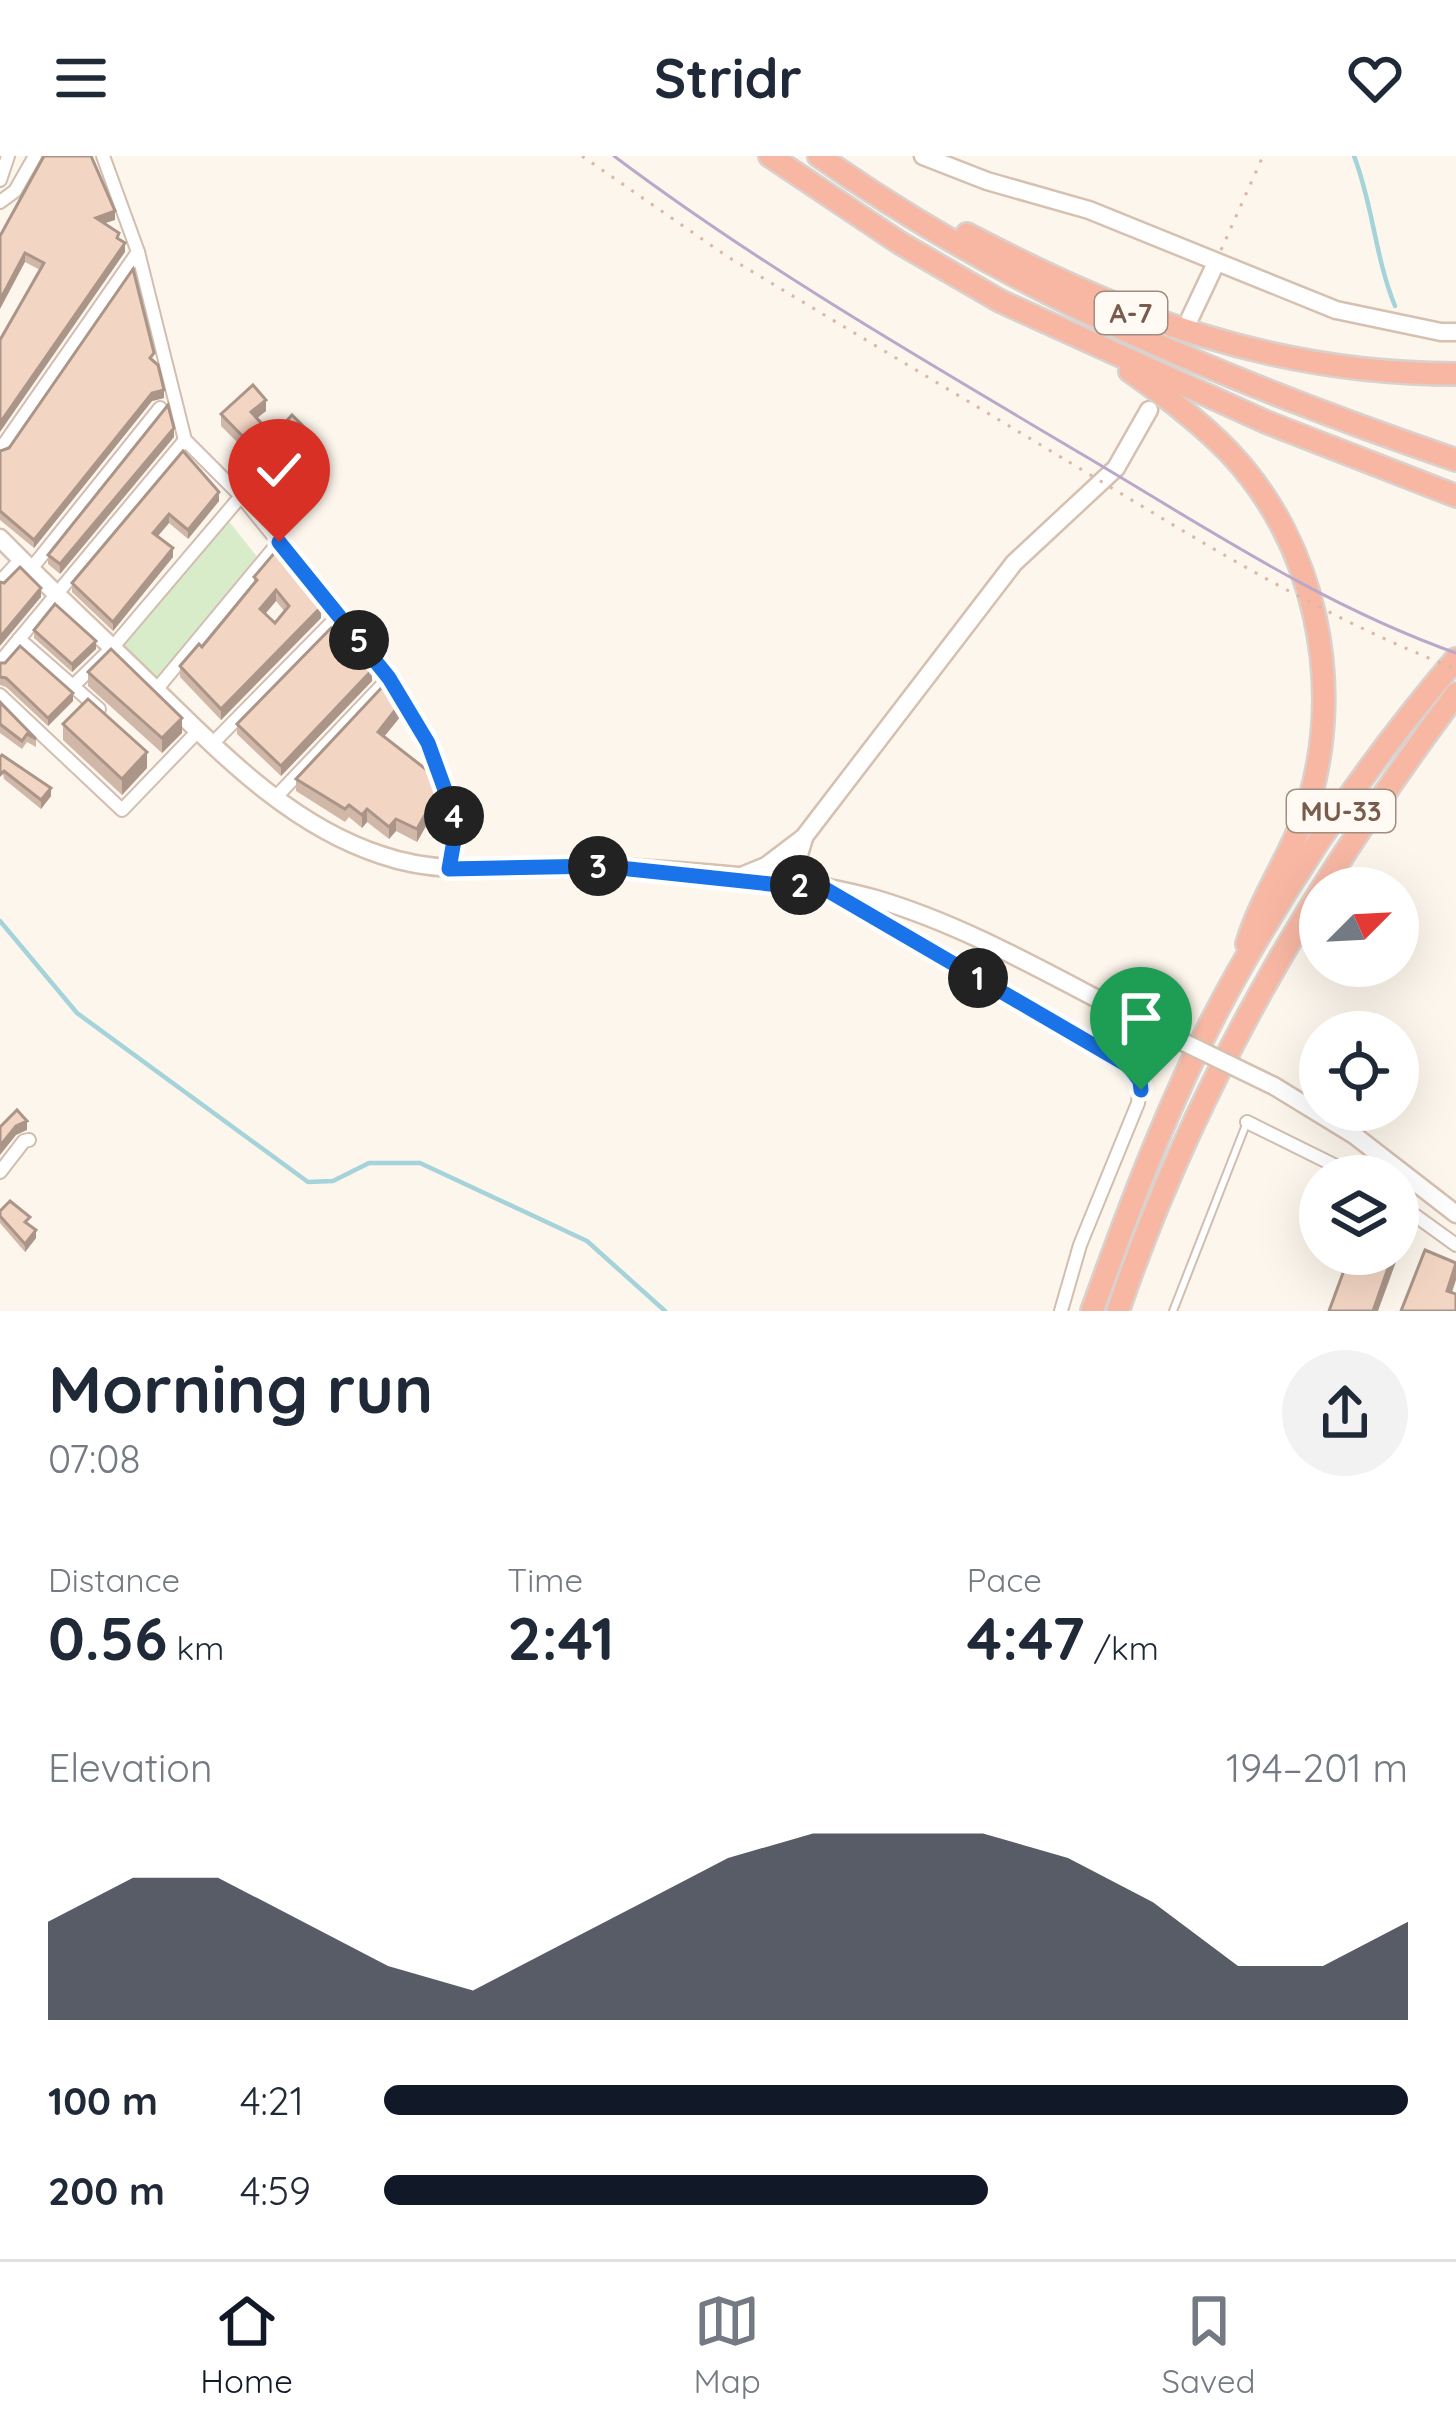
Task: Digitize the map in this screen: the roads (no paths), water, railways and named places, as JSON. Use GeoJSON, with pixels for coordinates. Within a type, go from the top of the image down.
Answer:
{"type":"FeatureCollection","features":[{"type":"Feature","properties":{"kind":"highway","name":"A-7"},"geometry":{"type":"LineString","coordinates":[[770,156],[900,243],[1000,301],[1327,448],[1456,496]]}},
{"type":"Feature","properties":{"kind":"highway"},"geometry":{"type":"LineString","coordinates":[[819,156],[954,243],[1111,326],[1244,385],[1456,460]]}},
{"type":"Feature","properties":{"kind":"highway","name":"A-7"},"geometry":{"type":"LineString","coordinates":[[839,156],[940,220],[1044,274],[1178,331],[1329,367],[1456,374]]}},
{"type":"Feature","properties":{"kind":"highway"},"geometry":{"type":"LineString","coordinates":[[1094,346],[1194,418],[1241,466],[1289,542],[1317,621],[1324,703],[1309,804],[1255,916],[1238,973]]}},
{"type":"Feature","properties":{"kind":"highway","name":"MU-33"},"geometry":{"type":"LineString","coordinates":[[1092,1311],[1150,1160],[1238,973],[1341,811],[1456,658]]}},
{"type":"Feature","properties":{"kind":"highway","name":"MU-33"},"geometry":{"type":"LineString","coordinates":[[1118,1311],[1178,1155],[1264,983],[1348,844],[1456,694]]}},
{"type":"Feature","properties":{"kind":"main road"},"geometry":{"type":"LineString","coordinates":[[923,156],[987,181],[1089,210],[1336,310],[1456,332]]}},
{"type":"Feature","properties":{"kind":"main road"},"geometry":{"type":"LineString","coordinates":[[1190,318],[1216,263]]}},
{"type":"Feature","properties":{"kind":"main road"},"geometry":{"type":"LineString","coordinates":[[780,883],[791,873],[803,845],[1014,563],[1116,468],[1149,410]]}},
{"type":"Feature","properties":{"kind":"main road"},"geometry":{"type":"LineString","coordinates":[[0,538],[212,744],[275,798],[342,839],[381,856],[449,869],[601,866],[780,883],[869,897],[925,917],[1274,1086],[1354,1135],[1456,1214]]}},
{"type":"Feature","properties":{"kind":"main road"},"geometry":{"type":"LineString","coordinates":[[734,878],[803,845]]}},
{"type":"Feature","properties":{"kind":"main road"},"geometry":{"type":"LineString","coordinates":[[803,845],[811,877],[827,890]]}},
{"type":"Feature","properties":{"kind":"main road"},"geometry":{"type":"LineString","coordinates":[[777,858],[773,869],[780,883]]}},
{"type":"Feature","properties":{"kind":"street"},"geometry":{"type":"LineString","coordinates":[[0,180],[8,156]]}},
{"type":"Feature","properties":{"kind":"street"},"geometry":{"type":"LineString","coordinates":[[0,202],[15,190],[35,156]]}},
{"type":"Feature","properties":{"kind":"street"},"geometry":{"type":"LineString","coordinates":[[103,156],[138,253],[185,440],[241,496],[389,678],[428,743],[457,823],[449,869]]}},
{"type":"Feature","properties":{"kind":"street"},"geometry":{"type":"LineString","coordinates":[[0,450],[138,253]]}},
{"type":"Feature","properties":{"kind":"street"},"geometry":{"type":"LineString","coordinates":[[0,582],[26,564],[160,408]]}},
{"type":"Feature","properties":{"kind":"street"},"geometry":{"type":"LineString","coordinates":[[0,662],[185,440]]}},
{"type":"Feature","properties":{"kind":"street"},"geometry":{"type":"LineString","coordinates":[[73,686],[112,648],[241,496]]}},
{"type":"Feature","properties":{"kind":"street"},"geometry":{"type":"LineString","coordinates":[[156,690],[279,542]]}},
{"type":"Feature","properties":{"kind":"street"},"geometry":{"type":"LineString","coordinates":[[212,744],[339,615]]}},
{"type":"Feature","properties":{"kind":"street"},"geometry":{"type":"LineString","coordinates":[[19,638],[104,714]]}},
{"type":"Feature","properties":{"kind":"street"},"geometry":{"type":"LineString","coordinates":[[275,798],[389,678]]}},
{"type":"Feature","properties":{"kind":"street"},"geometry":{"type":"LineString","coordinates":[[0,695],[122,809],[198,731]]}},
{"type":"Feature","properties":{"kind":"street"},"geometry":{"type":"LineString","coordinates":[[75,714],[89,700]]}},
{"type":"Feature","properties":{"kind":"street"},"geometry":{"type":"LineString","coordinates":[[48,741],[62,728]]}},
{"type":"Feature","properties":{"kind":"street"},"geometry":{"type":"LineString","coordinates":[[148,754],[163,768]]}},
{"type":"Feature","properties":{"kind":"street"},"geometry":{"type":"LineString","coordinates":[[827,890],[1129,1066],[1140,1081],[1138,1103],[1080,1245],[1061,1311]]}},
{"type":"Feature","properties":{"kind":"street"},"geometry":{"type":"LineString","coordinates":[[1247,1122],[1313,1155]]}},
{"type":"Feature","properties":{"kind":"street"},"geometry":{"type":"LineString","coordinates":[[0,1172],[29,1140]]}},
{"type":"Feature","properties":{"kind":"street"},"geometry":{"type":"LineString","coordinates":[[1419,1218],[1456,1245]]}},
{"type":"Feature","properties":{"kind":"lane"},"geometry":{"type":"LineString","coordinates":[[1173,1311],[1247,1122]]}},
{"type":"Feature","properties":{"kind":"waterway"},"geometry":{"type":"LineString","coordinates":[[1354,156],[1395,306]]}},
{"type":"Feature","properties":{"kind":"waterway"},"geometry":{"type":"LineString","coordinates":[[0,921],[77,1013],[308,1182],[333,1181],[369,1163],[420,1163],[587,1241],[665,1311]]}},
{"type":"Feature","properties":{"kind":"tram line"},"geometry":{"type":"LineString","coordinates":[[614,156],[845,312],[1220,537],[1312,589],[1456,653]]}}]}
